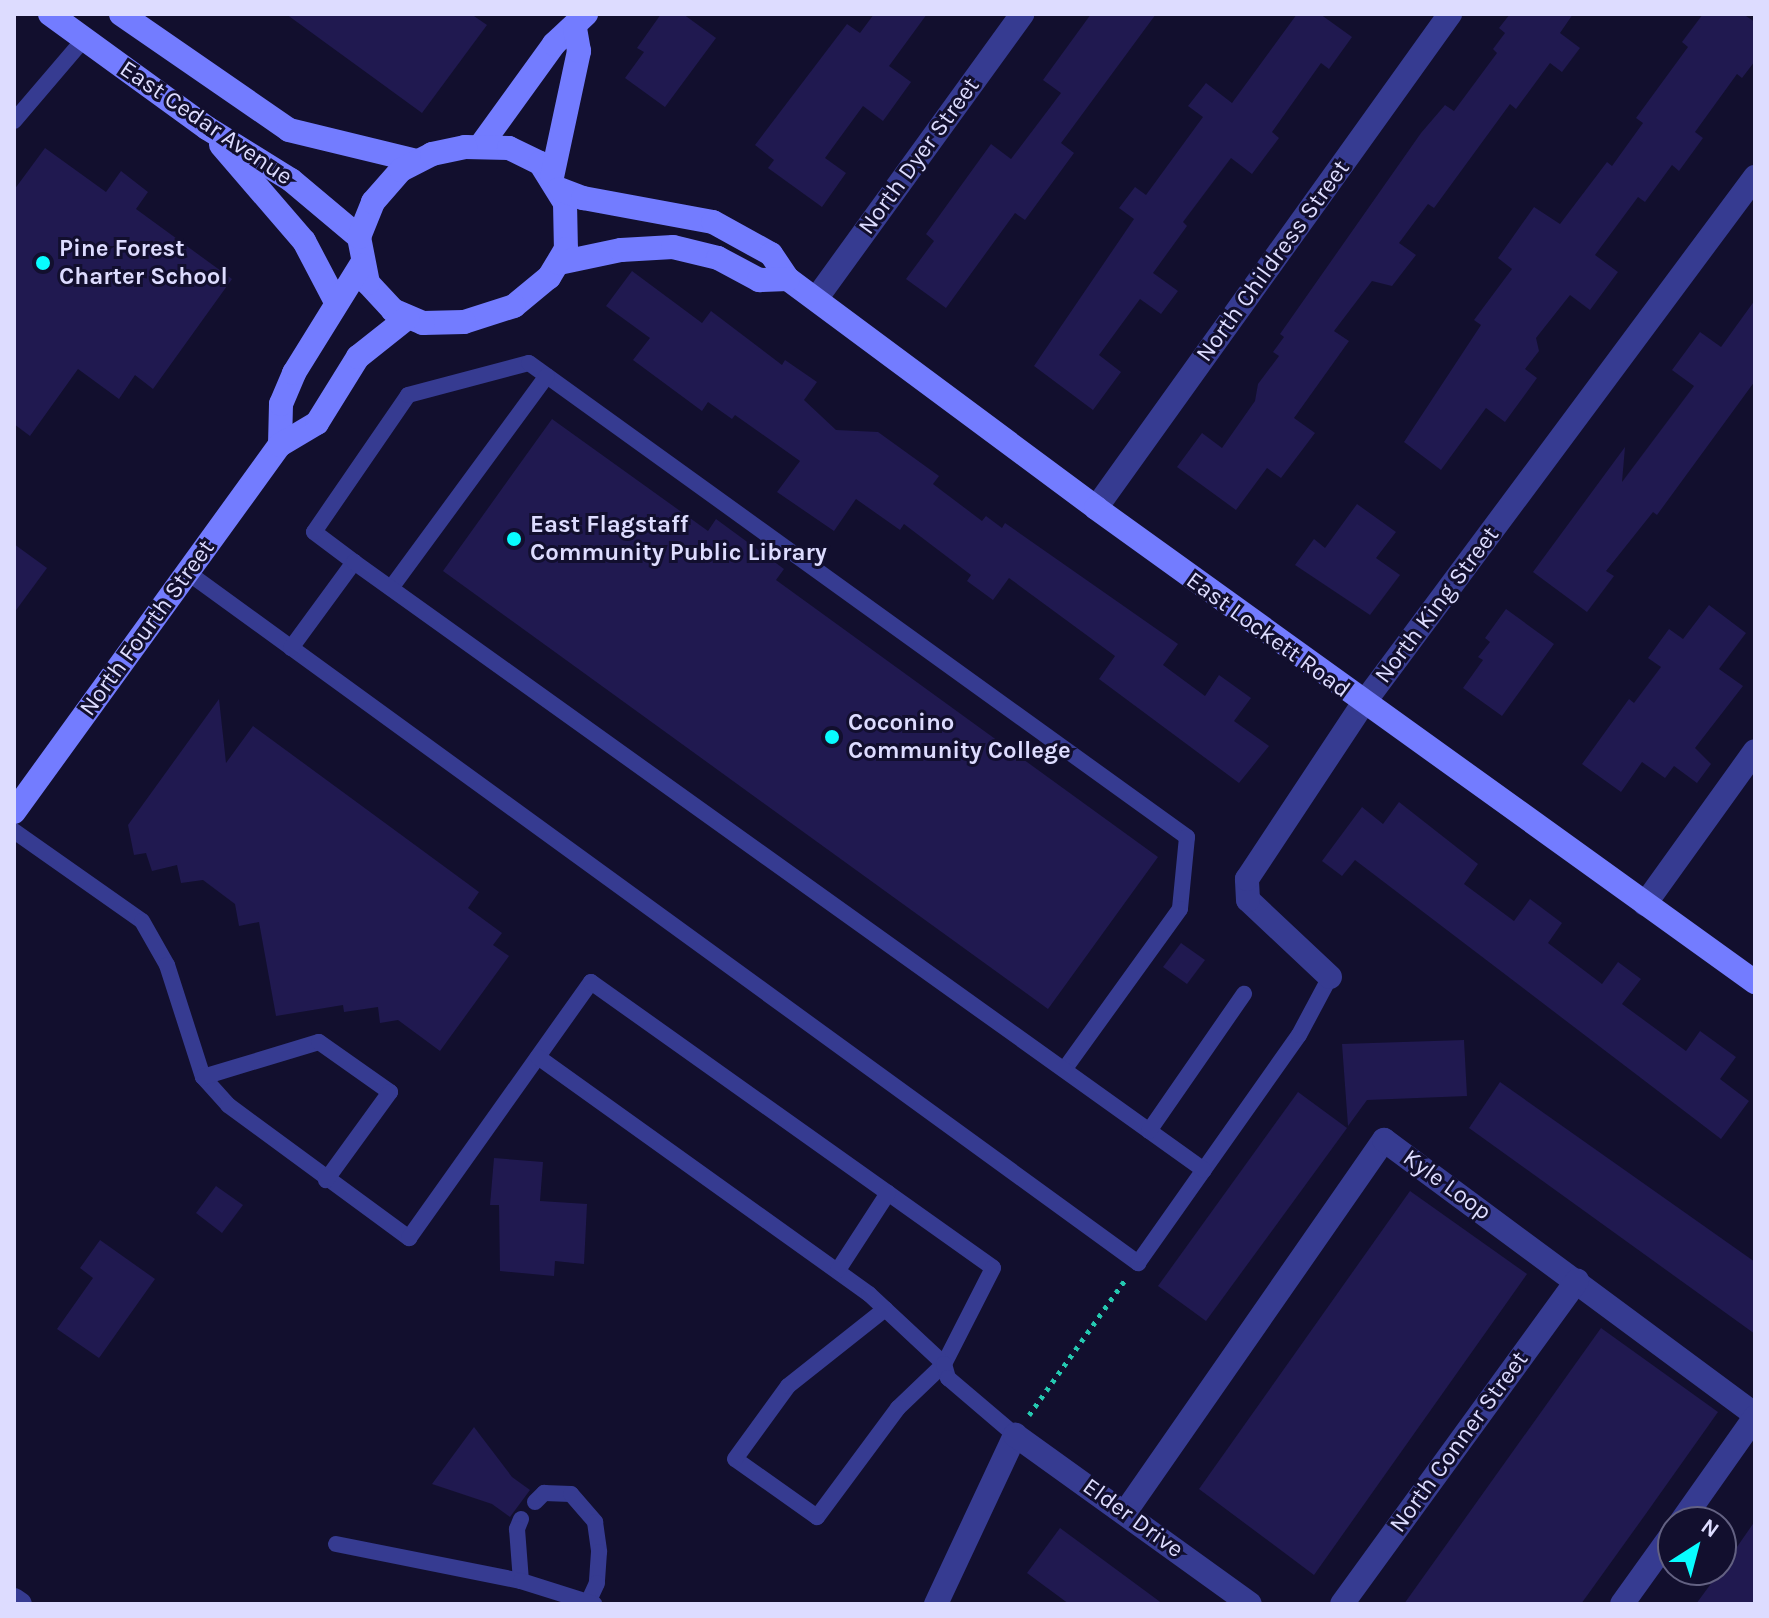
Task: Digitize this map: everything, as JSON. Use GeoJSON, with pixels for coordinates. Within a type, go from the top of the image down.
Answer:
{"type":"FeatureCollection","features":[{"type":"Feature","properties":{"kind":"main road","name":"East Cedar Avenue"},"geometry":{"type":"LineString","coordinates":[[50,14],[207,128],[291,180],[359,237]]}},
{"type":"Feature","properties":{"kind":"main road","name":"East Cedar Avenue"},"geometry":{"type":"LineString","coordinates":[[121,14],[289,130],[417,161]]}},
{"type":"Feature","properties":{"kind":"main road"},"geometry":{"type":"LineString","coordinates":[[481,145],[554,44],[580,22]]}},
{"type":"Feature","properties":{"kind":"main road"},"geometry":{"type":"LineString","coordinates":[[556,183],[524,153],[481,145],[417,161],[387,183],[359,237],[361,265],[382,299],[407,318],[445,324],[493,315],[535,291],[559,263],[569,225],[556,183],[579,51],[580,22]]}},
{"type":"Feature","properties":{"kind":"main road"},"geometry":{"type":"LineString","coordinates":[[207,128],[304,241],[336,302]]}},
{"type":"Feature","properties":{"kind":"main road","name":"East Lockett Road"},"geometry":{"type":"LineString","coordinates":[[556,183],[583,198],[713,222],[771,254],[788,279],[1096,508],[1363,704],[1755,982]]}},
{"type":"Feature","properties":{"kind":"main road","name":"East Lockett Road"},"geometry":{"type":"LineString","coordinates":[[559,263],[621,250],[673,247],[718,258],[759,280],[788,279]]}},
{"type":"Feature","properties":{"kind":"main road"},"geometry":{"type":"LineString","coordinates":[[280,445],[281,404],[336,302],[361,265]]}},
{"type":"Feature","properties":{"kind":"main road","name":"North Fourth Street"},"geometry":{"type":"LineString","coordinates":[[14,812],[280,445],[317,423],[358,357],[407,318]]}},
{"type":"Feature","properties":{"kind":"street","name":"North Dyer Street"},"geometry":{"type":"LineString","coordinates":[[816,299],[1022,14]]}},
{"type":"Feature","properties":{"kind":"street","name":"North Childress Street"},"geometry":{"type":"LineString","coordinates":[[1096,508],[1450,14]]}},
{"type":"Feature","properties":{"kind":"street","name":"North King Street"},"geometry":{"type":"LineString","coordinates":[[1330,977],[1248,900],[1247,879],[1363,704],[1755,177]]}},
{"type":"Feature","properties":{"kind":"street"},"geometry":{"type":"LineString","coordinates":[[1645,904],[1755,751]]}},
{"type":"Feature","properties":{"kind":"street","name":"Kyle Loop"},"geometry":{"type":"LineString","coordinates":[[1126,1511],[1384,1140],[1577,1280],[1755,1416],[1692,1506]]}},
{"type":"Feature","properties":{"kind":"street","name":"North Conner Street"},"geometry":{"type":"LineString","coordinates":[[1342,1604],[1577,1280]]}},
{"type":"Feature","properties":{"kind":"street"},"geometry":{"type":"LineString","coordinates":[[936,1604],[1015,1435]]}},
{"type":"Feature","properties":{"kind":"street","name":"Elder Drive"},"geometry":{"type":"LineString","coordinates":[[1015,1435],[1126,1511],[1250,1604]]}},
{"type":"Feature","properties":{"kind":"street"},"geometry":{"type":"LineString","coordinates":[[1622,1604],[1657,1555]]}},
{"type":"Feature","properties":{"kind":"street"},"geometry":{"type":"LineString","coordinates":[[14,1600],[20,1604]]}},
{"type":"Feature","properties":{"kind":"lane"},"geometry":{"type":"LineString","coordinates":[[17,112],[84,39]]}},
{"type":"Feature","properties":{"kind":"lane"},"geometry":{"type":"LineString","coordinates":[[1064,1070],[1180,909],[1187,837],[529,363],[408,395],[314,532],[354,562],[391,588],[1149,1131],[1204,1170]]}},
{"type":"Feature","properties":{"kind":"lane"},"geometry":{"type":"LineString","coordinates":[[391,588],[547,376]]}},
{"type":"Feature","properties":{"kind":"lane"},"geometry":{"type":"LineString","coordinates":[[291,648],[354,562]]}},
{"type":"Feature","properties":{"kind":"lane"},"geometry":{"type":"LineString","coordinates":[[187,572],[1138,1263]]}},
{"type":"Feature","properties":{"kind":"lane"},"geometry":{"type":"LineString","coordinates":[[14,831],[142,921],[167,965],[203,1077],[228,1105],[326,1180],[409,1238],[591,982],[993,1268],[944,1364],[898,1408],[817,1517],[735,1459],[788,1386],[885,1309]]}},
{"type":"Feature","properties":{"kind":"lane","name":"North King Street"},"geometry":{"type":"LineString","coordinates":[[1138,1263],[1299,1035],[1330,977]]}},
{"type":"Feature","properties":{"kind":"lane"},"geometry":{"type":"LineString","coordinates":[[1149,1131],[1244,994]]}},
{"type":"Feature","properties":{"kind":"lane"},"geometry":{"type":"LineString","coordinates":[[203,1077],[319,1042],[390,1092],[326,1180]]}},
{"type":"Feature","properties":{"kind":"lane"},"geometry":{"type":"LineString","coordinates":[[538,1057],[838,1270],[944,1364],[948,1378],[1015,1435]]}},
{"type":"Feature","properties":{"kind":"lane"},"geometry":{"type":"LineString","coordinates":[[838,1270],[888,1193]]}},
{"type":"Feature","properties":{"kind":"lane"},"geometry":{"type":"LineString","coordinates":[[336,1544],[521,1581],[591,1603],[597,1583],[599,1552],[595,1522],[571,1494],[544,1493],[535,1502]]}},
{"type":"Feature","properties":{"kind":"lane"},"geometry":{"type":"LineString","coordinates":[[521,1519],[517,1529],[521,1581]]}},
{"type":"Feature","properties":{"kind":"path"},"geometry":{"type":"LineString","coordinates":[[1015,1435],[1138,1263]]}},
{"type":"Feature","properties":{"kind":"building"},"geometry":{"type":"Polygon","coordinates":[[[286,14],[471,14],[487,25],[422,113],[286,14]]]}},
{"type":"Feature","properties":{"kind":"building"},"geometry":{"type":"Polygon","coordinates":[[[661,14],[683,14],[716,38],[665,107],[625,78],[644,52],[637,48],[661,14]]]}},
{"type":"Feature","properties":{"kind":"building"},"geometry":{"type":"Polygon","coordinates":[[[874,14],[927,14],[889,66],[911,82],[883,121],[863,106],[825,158],[846,173],[822,207],[768,168],[774,160],[755,145],[847,24],[860,33],[874,14]]]}},
{"type":"Feature","properties":{"kind":"building"},"geometry":{"type":"Polygon","coordinates":[[[1091,14],[1156,14],[1061,143],[1074,153],[1025,220],[1015,213],[946,308],[906,279],[934,241],[926,234],[991,144],[1011,159],[1061,93],[1043,80],[1091,14]]]}},
{"type":"Feature","properties":{"kind":"building"},"geometry":{"type":"Polygon","coordinates":[[[1297,14],[1320,14],[1352,37],[1329,69],[1321,63],[1272,132],[1279,138],[1252,174],[1231,158],[1183,222],[1187,226],[1153,273],[1178,291],[1161,314],[1140,299],[1099,355],[1121,372],[1093,410],[1034,366],[1134,219],[1119,208],[1135,187],[1146,195],[1203,117],[1188,106],[1206,83],[1232,103],[1297,14]]]}},
{"type":"Feature","properties":{"kind":"building"},"geometry":{"type":"Polygon","coordinates":[[[1510,14],[1573,14],[1560,33],[1580,48],[1562,72],[1550,63],[1516,109],[1510,104],[1434,208],[1428,204],[1399,243],[1416,255],[1392,286],[1372,281],[1334,331],[1349,341],[1294,418],[1315,433],[1281,478],[1267,468],[1236,510],[1177,467],[1202,433],[1222,448],[1255,401],[1258,384],[1279,356],[1273,352],[1284,337],[1280,334],[1421,133],[1445,105],[1454,111],[1497,53],[1493,49],[1505,33],[1499,28],[1510,14]]]}},
{"type":"Feature","properties":{"kind":"building"},"geometry":{"type":"Polygon","coordinates":[[[1703,14],[1743,14],[1755,22],[1755,61],[1742,78],[1737,74],[1695,132],[1703,138],[1679,171],[1672,165],[1645,202],[1638,197],[1595,255],[1618,272],[1590,310],[1570,295],[1536,338],[1539,351],[1525,369],[1537,378],[1505,422],[1486,408],[1441,470],[1404,442],[1481,325],[1474,320],[1512,269],[1498,258],[1534,207],[1560,224],[1607,162],[1612,166],[1643,123],[1636,118],[1688,47],[1682,42],[1703,14]]]}},
{"type":"Feature","properties":{"kind":"building"},"geometry":{"type":"Polygon","coordinates":[[[45,148],[106,192],[121,171],[148,192],[136,209],[232,279],[153,389],[135,375],[119,399],[78,369],[30,436],[14,424],[14,190],[45,148]]]}},
{"type":"Feature","properties":{"kind":"building"},"geometry":{"type":"Polygon","coordinates":[[[632,271],[702,323],[711,311],[782,365],[785,360],[817,382],[804,400],[836,430],[878,432],[939,476],[933,484],[982,521],[986,516],[1002,528],[1005,523],[1178,644],[1163,665],[1205,696],[1219,675],[1251,698],[1234,721],[1269,746],[1239,783],[1099,679],[1115,656],[1009,578],[993,600],[967,581],[971,575],[904,524],[900,530],[856,499],[834,531],[777,492],[800,461],[735,415],[732,419],[708,402],[702,411],[633,360],[650,338],[606,306],[632,271]]]}},
{"type":"Feature","properties":{"kind":"building"},"geometry":{"type":"Polygon","coordinates":[[[1755,300],[1755,381],[1657,515],[1653,512],[1606,571],[1614,576],[1587,612],[1533,572],[1625,447],[1622,482],[1694,386],[1672,370],[1700,332],[1721,347],[1755,300]]]}},
{"type":"Feature","properties":{"kind":"building","name":"Coconino Community College"},"geometry":{"type":"Polygon","coordinates":[[[552,419],[708,531],[716,519],[784,569],[776,580],[1158,857],[1048,1009],[443,571],[552,419]]]}},
{"type":"Feature","properties":{"kind":"building"},"geometry":{"type":"Polygon","coordinates":[[[1357,504],[1396,532],[1376,558],[1400,575],[1370,615],[1295,565],[1314,539],[1325,548],[1357,504]]]}},
{"type":"Feature","properties":{"kind":"building"},"geometry":{"type":"Polygon","coordinates":[[[14,544],[47,568],[14,613],[14,544]]]}},
{"type":"Feature","properties":{"kind":"building"},"geometry":{"type":"Polygon","coordinates":[[[1709,605],[1746,633],[1719,669],[1743,686],[1695,748],[1711,764],[1697,783],[1674,766],[1665,778],[1642,762],[1621,792],[1582,764],[1629,699],[1634,703],[1661,667],[1648,658],[1669,629],[1683,639],[1709,605]]]}},
{"type":"Feature","properties":{"kind":"building"},"geometry":{"type":"Polygon","coordinates":[[[1506,609],[1554,644],[1502,716],[1463,688],[1483,660],[1478,657],[1490,642],[1485,638],[1506,609]]]}},
{"type":"Feature","properties":{"kind":"building"},"geometry":{"type":"Polygon","coordinates":[[[219,699],[226,763],[253,726],[479,892],[468,908],[502,933],[493,945],[509,956],[440,1051],[398,1020],[380,1023],[378,1007],[344,1012],[343,1005],[276,1016],[259,922],[239,926],[235,904],[203,880],[181,883],[177,865],[152,871],[146,853],[134,855],[128,825],[219,699]]]}},
{"type":"Feature","properties":{"kind":"building"},"geometry":{"type":"Polygon","coordinates":[[[1399,802],[1478,864],[1464,884],[1514,921],[1530,899],[1562,923],[1548,943],[1602,984],[1618,962],[1641,979],[1622,1004],[1686,1051],[1700,1031],[1736,1057],[1720,1079],[1749,1101],[1721,1139],[1355,860],[1342,876],[1322,861],[1362,807],[1383,824],[1399,802]]]}},
{"type":"Feature","properties":{"kind":"building"},"geometry":{"type":"Polygon","coordinates":[[[1181,943],[1205,960],[1187,984],[1163,967],[1181,943]]]}},
{"type":"Feature","properties":{"kind":"building"},"geometry":{"type":"Polygon","coordinates":[[[1464,1040],[1467,1096],[1367,1100],[1348,1126],[1342,1044],[1464,1040]]]}},
{"type":"Feature","properties":{"kind":"building"},"geometry":{"type":"Polygon","coordinates":[[[1500,1082],[1755,1262],[1755,1334],[1469,1128],[1500,1082]]]}},
{"type":"Feature","properties":{"kind":"building"},"geometry":{"type":"Polygon","coordinates":[[[1298,1092],[1347,1128],[1206,1321],[1158,1286],[1298,1092]]]}},
{"type":"Feature","properties":{"kind":"building"},"geometry":{"type":"Polygon","coordinates":[[[494,1158],[543,1162],[540,1201],[587,1204],[584,1264],[555,1261],[554,1276],[500,1271],[499,1205],[490,1205],[494,1158]]]}},
{"type":"Feature","properties":{"kind":"building"},"geometry":{"type":"Polygon","coordinates":[[[216,1186],[243,1205],[222,1233],[196,1213],[216,1186]]]}},
{"type":"Feature","properties":{"kind":"building"},"geometry":{"type":"Polygon","coordinates":[[[1410,1191],[1527,1274],[1314,1575],[1199,1489],[1410,1191]]]}},
{"type":"Feature","properties":{"kind":"building"},"geometry":{"type":"Polygon","coordinates":[[[100,1240],[155,1279],[99,1358],[57,1329],[93,1278],[80,1268],[100,1240]]]}},
{"type":"Feature","properties":{"kind":"building"},"geometry":{"type":"Polygon","coordinates":[[[1601,1328],[1718,1412],[1645,1515],[1581,1604],[1404,1604],[1601,1328]]]}},
{"type":"Feature","properties":{"kind":"building"},"geometry":{"type":"Polygon","coordinates":[[[474,1427],[512,1477],[530,1490],[510,1517],[492,1504],[432,1484],[474,1427]]]}},
{"type":"Feature","properties":{"kind":"building"},"geometry":{"type":"Polygon","coordinates":[[[1755,1521],[1755,1604],[1696,1604],[1709,1586],[1737,1586],[1737,1547],[1755,1521]]]}},
{"type":"Feature","properties":{"kind":"building"},"geometry":{"type":"Polygon","coordinates":[[[1060,1528],[1163,1604],[1069,1604],[1027,1573],[1060,1528]]]}},
{"type":"Feature","properties":{"kind":"place","name":"Pine Forest Charter School"},"geometry":{"type":"Point","coordinates":[43,263]}},
{"type":"Feature","properties":{"kind":"place","name":"East Flagstaff Community Public Library"},"geometry":{"type":"Point","coordinates":[514,539]}},
{"type":"Feature","properties":{"kind":"place","name":"Coconino Community College"},"geometry":{"type":"Point","coordinates":[832,737]}}]}
